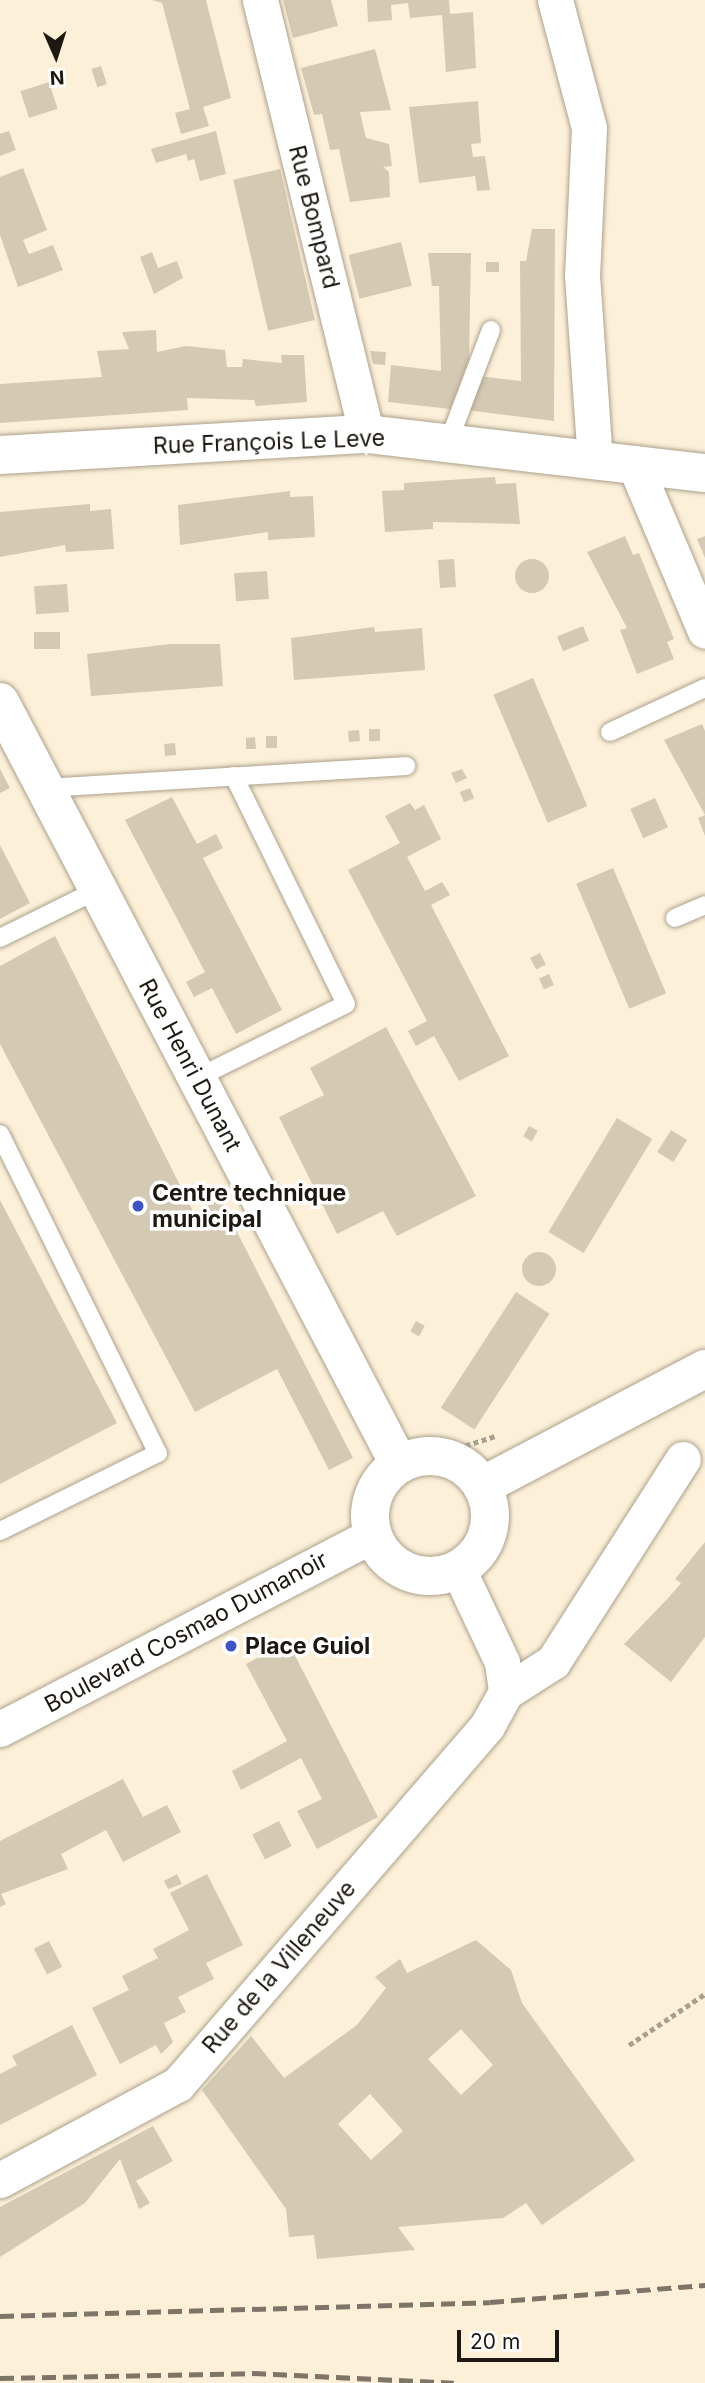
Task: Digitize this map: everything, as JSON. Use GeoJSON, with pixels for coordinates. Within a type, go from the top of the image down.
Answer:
{"type":"FeatureCollection","features":[{"type":"Feature","properties":{"kind":"street","name":"Rue Bompard"},"geometry":{"type":"LineString","coordinates":[[260,0],[368,435]]}},
{"type":"Feature","properties":{"kind":"street"},"geometry":{"type":"LineString","coordinates":[[555,0],[589,128],[582,275],[595,459]]}},
{"type":"Feature","properties":{"kind":"street","name":"Rue François Le Leve"},"geometry":{"type":"LineString","coordinates":[[0,455],[368,435],[705,473]]}},
{"type":"Feature","properties":{"kind":"street"},"geometry":{"type":"LineString","coordinates":[[634,463],[705,631]]}},
{"type":"Feature","properties":{"kind":"street","name":"Rue Henri Dunant"},"geometry":{"type":"LineString","coordinates":[[0,702],[399,1464]]}},
{"type":"Feature","properties":{"kind":"street"},"geometry":{"type":"LineString","coordinates":[[482,1486],[705,1369]]}},
{"type":"Feature","properties":{"kind":"street"},"geometry":{"type":"LineString","coordinates":[[432,1456],[449,1460],[482,1486],[489,1529],[482,1545],[458,1569],[433,1576],[407,1572],[392,1563],[373,1535],[371,1503],[399,1464],[432,1456]]}},
{"type":"Feature","properties":{"kind":"street","name":"Rue de la Villeneuve"},"geometry":{"type":"LineString","coordinates":[[0,2180],[178,2084],[487,1726],[506,1692],[553,1662],[583,1623],[683,1459]]}},
{"type":"Feature","properties":{"kind":"street","name":"Boulevard Cosmao Dumanoir"},"geometry":{"type":"LineString","coordinates":[[0,1729],[373,1535]]}},
{"type":"Feature","properties":{"kind":"street"},"geometry":{"type":"LineString","coordinates":[[458,1569],[502,1662],[506,1692]]}},
{"type":"Feature","properties":{"kind":"lane"},"geometry":{"type":"LineString","coordinates":[[447,443],[491,330]]}},
{"type":"Feature","properties":{"kind":"lane"},"geometry":{"type":"LineString","coordinates":[[610,732],[705,688]]}},
{"type":"Feature","properties":{"kind":"lane"},"geometry":{"type":"LineString","coordinates":[[46,788],[406,766]]}},
{"type":"Feature","properties":{"kind":"lane"},"geometry":{"type":"LineString","coordinates":[[197,1077],[346,1004],[234,776]]}},
{"type":"Feature","properties":{"kind":"lane"},"geometry":{"type":"LineString","coordinates":[[0,937],[97,890]]}},
{"type":"Feature","properties":{"kind":"lane"},"geometry":{"type":"LineString","coordinates":[[675,918],[705,905]]}},
{"type":"Feature","properties":{"kind":"lane"},"geometry":{"type":"LineString","coordinates":[[0,1134],[158,1453],[0,1531]]}},
{"type":"Feature","properties":{"kind":"path"},"geometry":{"type":"LineString","coordinates":[[629,2045],[705,1994]]}},
{"type":"Feature","properties":{"kind":"building"},"geometry":{"type":"Polygon","coordinates":[[[152,0],[206,0],[231,98],[203,107],[209,126],[181,134],[175,113],[190,109],[162,3],[152,0]]]}},
{"type":"Feature","properties":{"kind":"building"},"geometry":{"type":"Polygon","coordinates":[[[283,0],[331,0],[338,26],[293,38],[283,0]]]}},
{"type":"Feature","properties":{"kind":"building"},"geometry":{"type":"Polygon","coordinates":[[[367,0],[449,0],[450,14],[473,12],[476,68],[446,72],[442,15],[410,18],[408,3],[391,5],[392,20],[368,22],[367,0]]]}},
{"type":"Feature","properties":{"kind":"building"},"geometry":{"type":"Polygon","coordinates":[[[375,49],[391,110],[360,112],[366,138],[389,144],[392,166],[383,167],[389,172],[390,197],[350,202],[339,149],[330,150],[322,114],[314,115],[301,68],[375,49]]]}},
{"type":"Feature","properties":{"kind":"building"},"geometry":{"type":"Polygon","coordinates":[[[101,66],[107,84],[97,87],[91,69],[101,66]]]}},
{"type":"Feature","properties":{"kind":"building"},"geometry":{"type":"Polygon","coordinates":[[[49,82],[58,109],[29,118],[20,91],[49,82]]]}},
{"type":"Feature","properties":{"kind":"building"},"geometry":{"type":"Polygon","coordinates":[[[478,101],[481,143],[471,144],[473,157],[485,156],[490,190],[477,191],[475,176],[419,183],[409,107],[478,101]]]}},
{"type":"Feature","properties":{"kind":"building"},"geometry":{"type":"Polygon","coordinates":[[[9,131],[16,150],[0,156],[0,134],[9,131]]]}},
{"type":"Feature","properties":{"kind":"building"},"geometry":{"type":"Polygon","coordinates":[[[216,131],[226,174],[200,181],[194,159],[188,161],[186,154],[156,163],[151,149],[216,131]]]}},
{"type":"Feature","properties":{"kind":"building"},"geometry":{"type":"Polygon","coordinates":[[[23,168],[47,230],[23,240],[29,254],[53,245],[63,270],[18,287],[0,235],[0,177],[23,168]]]}},
{"type":"Feature","properties":{"kind":"building"},"geometry":{"type":"Polygon","coordinates":[[[280,169],[315,320],[268,331],[233,180],[280,169]]]}},
{"type":"Feature","properties":{"kind":"building"},"geometry":{"type":"Polygon","coordinates":[[[532,229],[555,229],[554,421],[466,410],[478,376],[521,381],[520,261],[526,261],[532,229]]]}},
{"type":"Feature","properties":{"kind":"building"},"geometry":{"type":"Polygon","coordinates":[[[401,242],[412,286],[359,299],[349,255],[401,242]]]}},
{"type":"Feature","properties":{"kind":"building"},"geometry":{"type":"Polygon","coordinates":[[[152,252],[158,268],[177,261],[183,278],[154,294],[140,257],[152,252]]]}},
{"type":"Feature","properties":{"kind":"building"},"geometry":{"type":"Polygon","coordinates":[[[428,253],[471,253],[469,359],[450,409],[388,402],[391,365],[441,371],[439,286],[432,286],[428,253]]]}},
{"type":"Feature","properties":{"kind":"building"},"geometry":{"type":"Polygon","coordinates":[[[486,262],[499,262],[499,272],[486,272],[486,262]]]}},
{"type":"Feature","properties":{"kind":"building"},"geometry":{"type":"Polygon","coordinates":[[[156,330],[157,352],[186,346],[225,350],[227,367],[242,367],[243,359],[282,363],[281,355],[304,355],[307,402],[256,406],[254,400],[187,398],[188,410],[0,423],[0,384],[102,377],[97,351],[129,349],[122,332],[156,330]]]}},
{"type":"Feature","properties":{"kind":"building"},"geometry":{"type":"Polygon","coordinates":[[[370,351],[386,352],[385,365],[373,364],[370,351]]]}},
{"type":"Feature","properties":{"kind":"building"},"geometry":{"type":"Polygon","coordinates":[[[495,477],[496,484],[516,483],[520,524],[433,522],[433,529],[385,532],[382,491],[404,490],[404,483],[495,477]]]}},
{"type":"Feature","properties":{"kind":"building"},"geometry":{"type":"Polygon","coordinates":[[[290,491],[290,497],[313,496],[315,537],[268,540],[268,532],[180,545],[178,505],[290,491]]]}},
{"type":"Feature","properties":{"kind":"building"},"geometry":{"type":"Polygon","coordinates":[[[90,504],[90,511],[111,509],[114,549],[66,552],[65,545],[0,557],[0,512],[90,504]]]}},
{"type":"Feature","properties":{"kind":"building"},"geometry":{"type":"Polygon","coordinates":[[[625,536],[633,555],[639,553],[674,639],[667,642],[674,659],[637,674],[620,630],[627,628],[587,552],[625,536]]]}},
{"type":"Feature","properties":{"kind":"building"},"geometry":{"type":"Polygon","coordinates":[[[705,536],[705,558],[697,539],[705,536]]]}},
{"type":"Feature","properties":{"kind":"building"},"geometry":{"type":"Polygon","coordinates":[[[454,559],[456,587],[440,588],[438,560],[454,559]]]}},
{"type":"Feature","properties":{"kind":"building"},"geometry":{"type":"Polygon","coordinates":[[[532,559],[544,564],[549,576],[544,588],[532,593],[520,588],[515,576],[520,564],[532,559]]]}},
{"type":"Feature","properties":{"kind":"building"},"geometry":{"type":"Polygon","coordinates":[[[267,571],[269,599],[236,601],[234,573],[267,571]]]}},
{"type":"Feature","properties":{"kind":"building"},"geometry":{"type":"Polygon","coordinates":[[[67,584],[69,612],[36,614],[34,586],[67,584]]]}},
{"type":"Feature","properties":{"kind":"building"},"geometry":{"type":"Polygon","coordinates":[[[583,626],[589,641],[563,651],[557,636],[583,626]]]}},
{"type":"Feature","properties":{"kind":"building"},"geometry":{"type":"Polygon","coordinates":[[[374,627],[375,632],[422,628],[425,670],[294,680],[291,638],[374,627]]]}},
{"type":"Feature","properties":{"kind":"building"},"geometry":{"type":"Polygon","coordinates":[[[34,632],[60,632],[60,649],[34,649],[34,632]]]}},
{"type":"Feature","properties":{"kind":"building"},"geometry":{"type":"Polygon","coordinates":[[[170,644],[220,644],[223,686],[91,696],[87,654],[170,644]]]}},
{"type":"Feature","properties":{"kind":"building"},"geometry":{"type":"Polygon","coordinates":[[[533,678],[587,806],[548,823],[493,695],[533,678]]]}},
{"type":"Feature","properties":{"kind":"building"},"geometry":{"type":"Polygon","coordinates":[[[702,724],[705,731],[705,815],[664,740],[702,724]]]}},
{"type":"Feature","properties":{"kind":"building"},"geometry":{"type":"Polygon","coordinates":[[[369,729],[380,729],[380,741],[369,741],[369,729]]]}},
{"type":"Feature","properties":{"kind":"building"},"geometry":{"type":"Polygon","coordinates":[[[359,730],[360,741],[349,742],[348,731],[359,730]]]}},
{"type":"Feature","properties":{"kind":"building"},"geometry":{"type":"Polygon","coordinates":[[[266,736],[277,736],[277,748],[266,748],[266,736]]]}},
{"type":"Feature","properties":{"kind":"building"},"geometry":{"type":"Polygon","coordinates":[[[255,737],[256,749],[246,749],[246,738],[255,737]]]}},
{"type":"Feature","properties":{"kind":"building"},"geometry":{"type":"Polygon","coordinates":[[[175,743],[176,755],[165,756],[164,744],[175,743]]]}},
{"type":"Feature","properties":{"kind":"building"},"geometry":{"type":"Polygon","coordinates":[[[0,769],[10,788],[0,793],[0,769]]]}},
{"type":"Feature","properties":{"kind":"building"},"geometry":{"type":"Polygon","coordinates":[[[462,769],[467,778],[456,783],[451,773],[462,769]]]}},
{"type":"Feature","properties":{"kind":"building"},"geometry":{"type":"Polygon","coordinates":[[[470,788],[474,798],[464,802],[460,792],[470,788]]]}},
{"type":"Feature","properties":{"kind":"building"},"geometry":{"type":"Polygon","coordinates":[[[172,797],[197,844],[216,834],[223,848],[203,858],[282,1010],[236,1034],[212,988],[194,997],[186,982],[205,972],[125,820],[172,797]]]}},
{"type":"Feature","properties":{"kind":"building"},"geometry":{"type":"Polygon","coordinates":[[[655,798],[668,827],[643,838],[630,809],[655,798]]]}},
{"type":"Feature","properties":{"kind":"building"},"geometry":{"type":"Polygon","coordinates":[[[410,803],[415,810],[424,805],[441,839],[407,857],[425,891],[442,882],[450,895],[431,905],[509,1056],[459,1081],[434,1036],[416,1046],[408,1031],[427,1021],[348,870],[400,843],[385,816],[410,803]]]}},
{"type":"Feature","properties":{"kind":"building"},"geometry":{"type":"Polygon","coordinates":[[[705,815],[705,836],[698,818],[705,815]]]}},
{"type":"Feature","properties":{"kind":"building"},"geometry":{"type":"Polygon","coordinates":[[[0,845],[30,903],[0,919],[0,845]]]}},
{"type":"Feature","properties":{"kind":"building"},"geometry":{"type":"Polygon","coordinates":[[[613,868],[666,993],[629,1009],[576,884],[613,868]]]}},
{"type":"Feature","properties":{"kind":"building","name":"Centre technique municipal"},"geometry":{"type":"Polygon","coordinates":[[[55,936],[194,1213],[220,1199],[353,1458],[329,1470],[277,1369],[195,1412],[0,1044],[0,966],[55,936]]]}},
{"type":"Feature","properties":{"kind":"building"},"geometry":{"type":"Polygon","coordinates":[[[540,953],[546,965],[536,970],[530,958],[540,953]]]}},
{"type":"Feature","properties":{"kind":"building"},"geometry":{"type":"Polygon","coordinates":[[[549,974],[554,985],[544,989],[539,978],[549,974]]]}},
{"type":"Feature","properties":{"kind":"building"},"geometry":{"type":"Polygon","coordinates":[[[386,1027],[476,1196],[397,1236],[383,1211],[337,1234],[279,1117],[324,1095],[310,1068],[386,1027]]]}},
{"type":"Feature","properties":{"kind":"building"},"geometry":{"type":"Polygon","coordinates":[[[617,1118],[652,1139],[584,1253],[548,1232],[617,1118]]]}},
{"type":"Feature","properties":{"kind":"building"},"geometry":{"type":"Polygon","coordinates":[[[529,1126],[538,1131],[532,1141],[523,1136],[529,1126]]]}},
{"type":"Feature","properties":{"kind":"building"},"geometry":{"type":"Polygon","coordinates":[[[671,1130],[687,1140],[673,1162],[657,1152],[671,1130]]]}},
{"type":"Feature","properties":{"kind":"building"},"geometry":{"type":"Polygon","coordinates":[[[0,1200],[117,1423],[0,1484],[0,1200]]]}},
{"type":"Feature","properties":{"kind":"building"},"geometry":{"type":"Polygon","coordinates":[[[539,1252],[551,1257],[556,1269],[551,1281],[539,1286],[527,1281],[522,1269],[527,1257],[539,1252]]]}},
{"type":"Feature","properties":{"kind":"building"},"geometry":{"type":"Polygon","coordinates":[[[516,1292],[550,1314],[474,1430],[441,1408],[516,1292]]]}},
{"type":"Feature","properties":{"kind":"building"},"geometry":{"type":"Polygon","coordinates":[[[416,1321],[425,1326],[419,1336],[410,1331],[416,1321]]]}},
{"type":"Feature","properties":{"kind":"building"},"geometry":{"type":"Polygon","coordinates":[[[705,1542],[705,1637],[671,1682],[624,1644],[681,1583],[675,1579],[705,1542]]]}},
{"type":"Feature","properties":{"kind":"building"},"geometry":{"type":"Polygon","coordinates":[[[288,1642],[378,1817],[317,1849],[297,1811],[322,1799],[301,1758],[241,1790],[232,1771],[287,1741],[246,1664],[288,1642]]]}},
{"type":"Feature","properties":{"kind":"building"},"geometry":{"type":"Polygon","coordinates":[[[123,1779],[143,1817],[167,1805],[181,1832],[123,1862],[106,1830],[61,1854],[68,1869],[1,1894],[6,1904],[0,1907],[0,1841],[123,1779]]]}},
{"type":"Feature","properties":{"kind":"building"},"geometry":{"type":"Polygon","coordinates":[[[279,1821],[292,1846],[265,1860],[252,1835],[279,1821]]]}},
{"type":"Feature","properties":{"kind":"building"},"geometry":{"type":"Polygon","coordinates":[[[177,1874],[182,1884],[168,1889],[164,1881],[177,1874]]]}},
{"type":"Feature","properties":{"kind":"building"},"geometry":{"type":"Polygon","coordinates":[[[207,1874],[243,1945],[206,1963],[214,1979],[178,1997],[186,2012],[164,2023],[173,2042],[161,2054],[156,2045],[120,2064],[92,2008],[129,1990],[122,1976],[158,1958],[153,1949],[189,1930],[170,1893],[207,1874]]]}},
{"type":"Feature","properties":{"kind":"building"},"geometry":{"type":"Polygon","coordinates":[[[476,1940],[511,1970],[522,2003],[635,2160],[542,2225],[526,2203],[503,2218],[398,2227],[415,2250],[317,2259],[314,2235],[289,2237],[286,2209],[202,2090],[251,2036],[284,2078],[357,2025],[386,1988],[375,1977],[400,1959],[407,1973],[476,1940]],[[461,2029],[428,2059],[461,2095],[493,2065],[461,2029]],[[370,2094],[338,2124],[371,2160],[403,2131],[370,2094]]]}},
{"type":"Feature","properties":{"kind":"building"},"geometry":{"type":"Polygon","coordinates":[[[49,1941],[62,1967],[47,1975],[34,1949],[49,1941]]]}},
{"type":"Feature","properties":{"kind":"building"},"geometry":{"type":"Polygon","coordinates":[[[72,2025],[97,2075],[0,2125],[0,2074],[17,2065],[12,2056],[72,2025]]]}},
{"type":"Feature","properties":{"kind":"building"},"geometry":{"type":"Polygon","coordinates":[[[153,2126],[173,2161],[136,2181],[150,2203],[139,2209],[120,2159],[85,2203],[0,2257],[0,2207],[153,2126]]]}},
{"type":"Feature","properties":{"kind":"railway"},"geometry":{"type":"LineString","coordinates":[[0,2316],[490,2302],[705,2285]]}},
{"type":"Feature","properties":{"kind":"railway"},"geometry":{"type":"LineString","coordinates":[[0,2378],[252,2373],[454,2383]]}},
{"type":"Feature","properties":{"kind":"place","name":"Centre technique municipal"},"geometry":{"type":"Point","coordinates":[138,1206]}},
{"type":"Feature","properties":{"kind":"place","name":"Place Guiol"},"geometry":{"type":"Point","coordinates":[231,1646]}}]}
